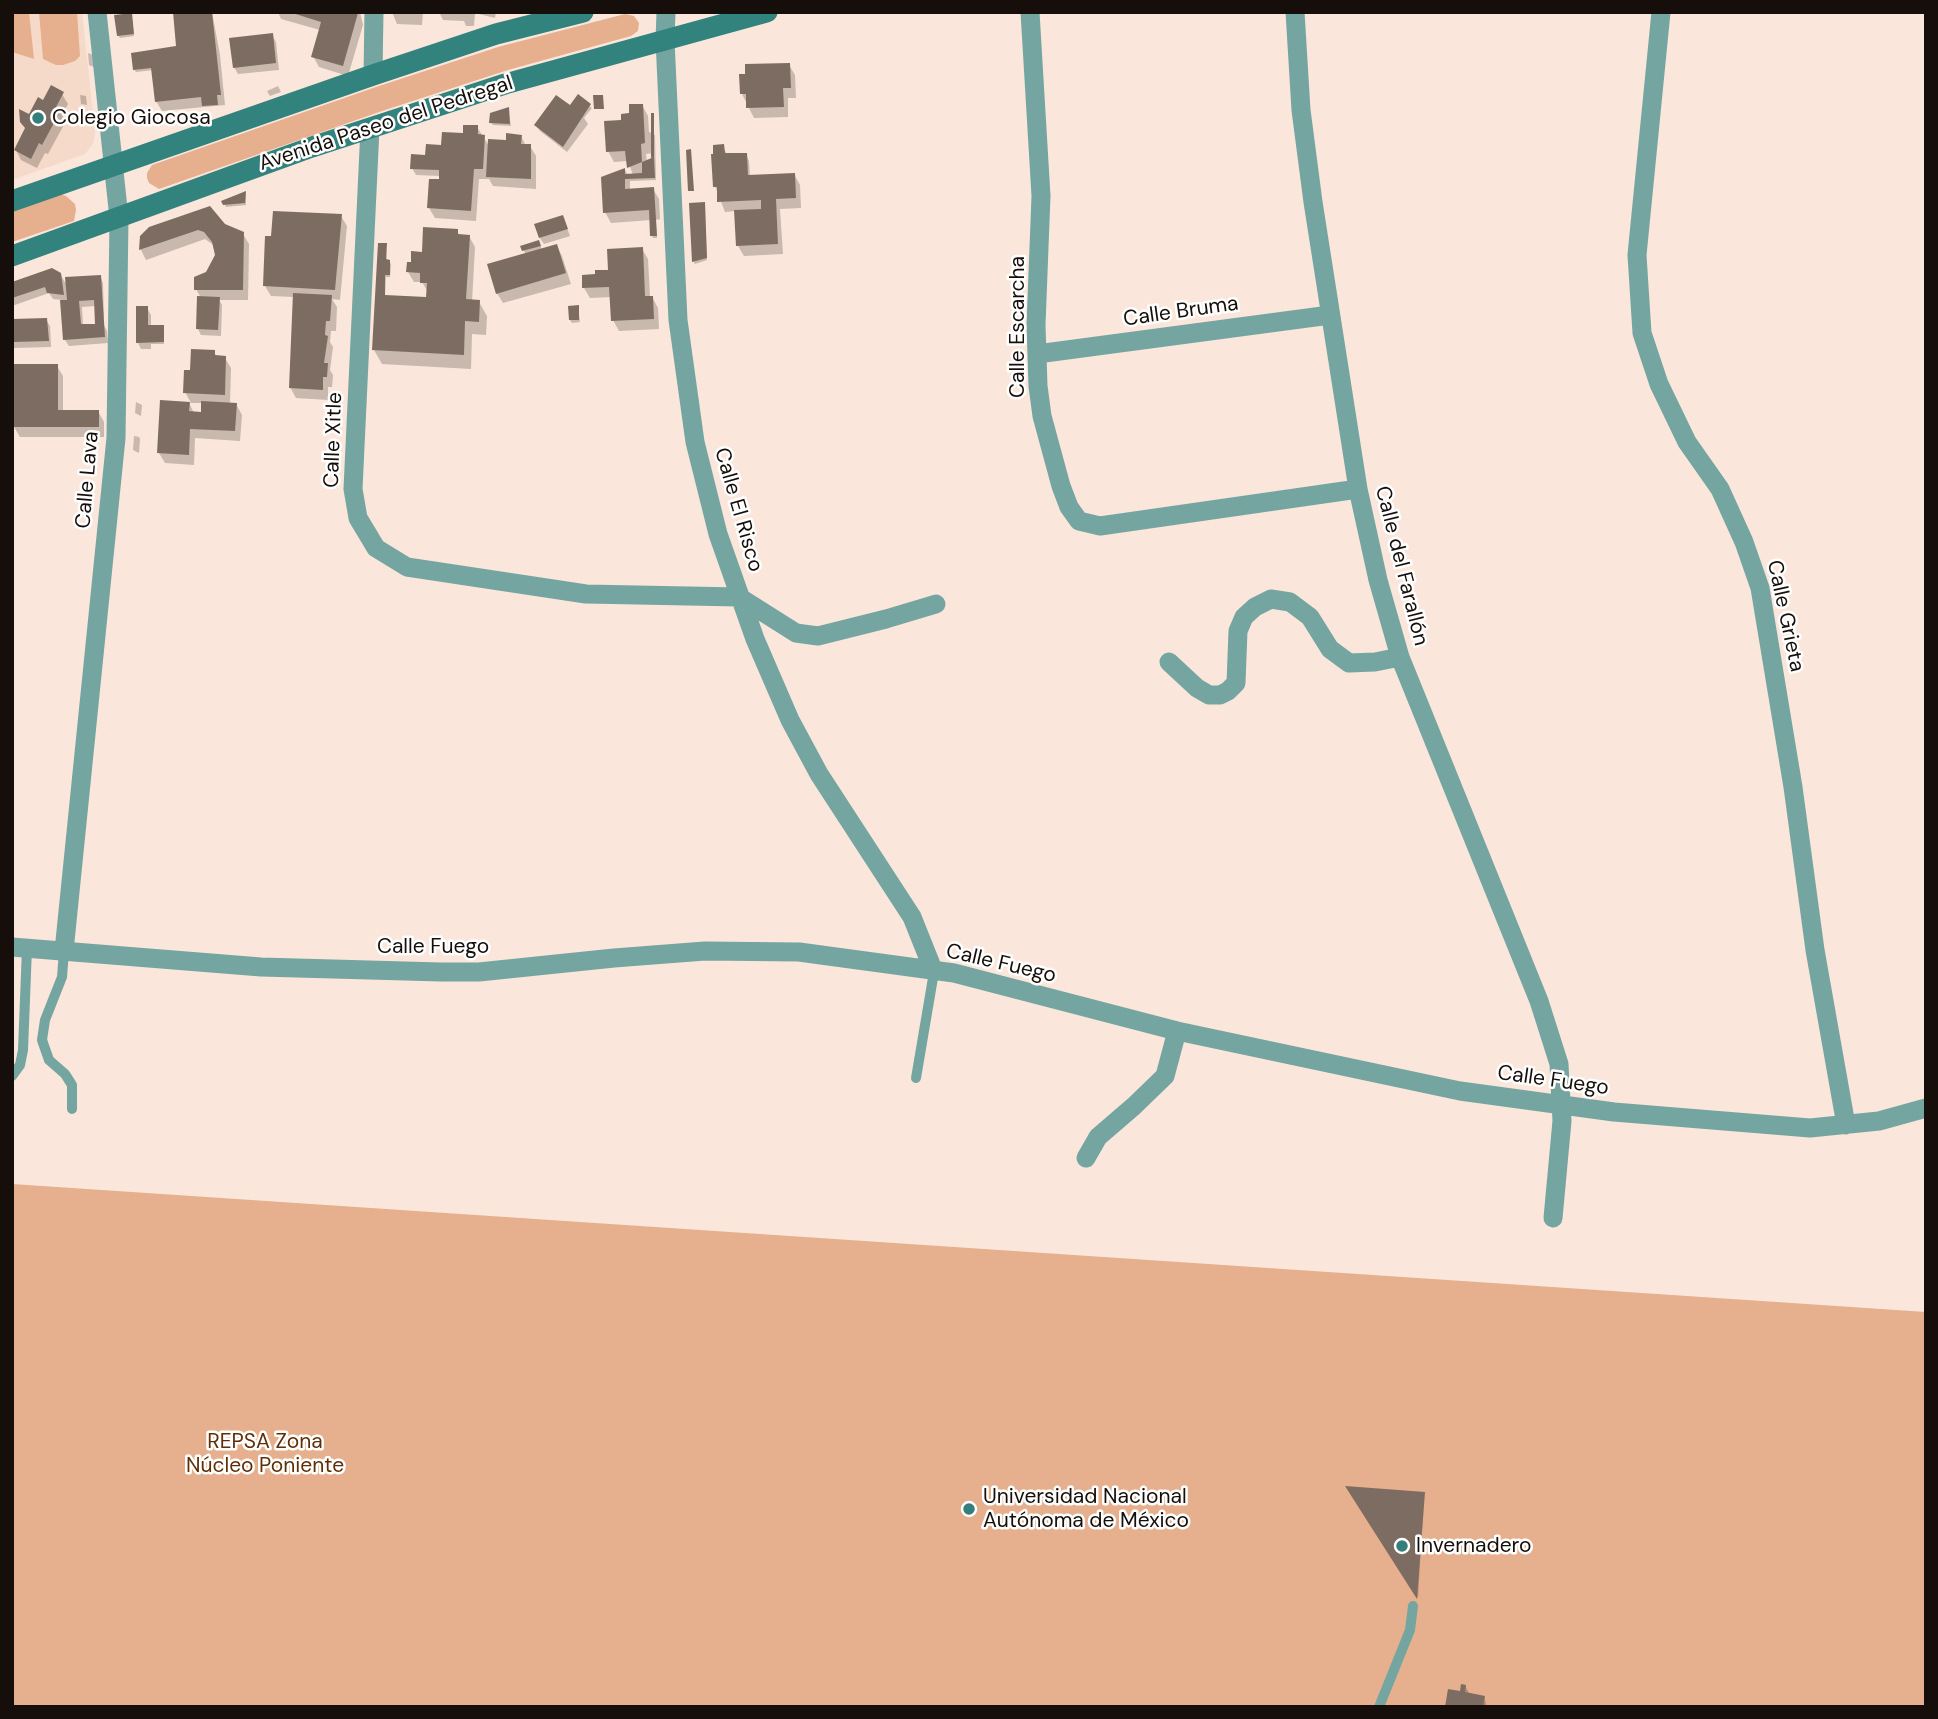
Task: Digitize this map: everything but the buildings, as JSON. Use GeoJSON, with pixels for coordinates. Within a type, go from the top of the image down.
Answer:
{"type":"FeatureCollection","features":[{"type":"Feature","properties":{"kind":"main road"},"geometry":{"type":"LineString","coordinates":[[12,201],[495,34],[583,12]]}},
{"type":"Feature","properties":{"kind":"main road","name":"Avenida Paseo del Pedregal"},"geometry":{"type":"LineString","coordinates":[[12,256],[370,128],[505,84],[767,12]]}},
{"type":"Feature","properties":{"kind":"street","name":"Calle Lava"},"geometry":{"type":"LineString","coordinates":[[64,951],[116,438],[119,218],[97,12]]}},
{"type":"Feature","properties":{"kind":"street"},"geometry":{"type":"LineString","coordinates":[[373,75],[374,12]]}},
{"type":"Feature","properties":{"kind":"street","name":"Calle El Risco"},"geometry":{"type":"LineString","coordinates":[[666,12],[678,320],[695,442],[718,534],[739,597],[790,720],[818,774],[912,917],[934,972]]}},
{"type":"Feature","properties":{"kind":"street","name":"Calle Escarcha"},"geometry":{"type":"LineString","coordinates":[[1030,12],[1041,196],[1037,354],[1042,416],[1069,507],[1079,521],[1100,526],[1358,489]]}},
{"type":"Feature","properties":{"kind":"street","name":"Calle del Farallón"},"geometry":{"type":"LineString","coordinates":[[1295,12],[1301,110],[1358,489],[1378,580],[1401,657],[1539,1001],[1559,1064],[1562,1105],[1553,1218]]}},
{"type":"Feature","properties":{"kind":"street","name":"Calle Grieta"},"geometry":{"type":"LineString","coordinates":[[1661,12],[1637,255],[1642,333],[1659,384],[1688,442],[1720,489],[1744,542],[1760,588],[1793,787],[1815,950],[1846,1125]]}},
{"type":"Feature","properties":{"kind":"street","name":"Calle Xitle"},"geometry":{"type":"LineString","coordinates":[[370,128],[353,489],[358,518],[376,548],[407,566],[586,594],[739,597]]}},
{"type":"Feature","properties":{"kind":"street","name":"Calle Bruma"},"geometry":{"type":"LineString","coordinates":[[1037,354],[1330,314]]}},
{"type":"Feature","properties":{"kind":"street"},"geometry":{"type":"LineString","coordinates":[[739,597],[796,633],[818,636],[936,604]]}},
{"type":"Feature","properties":{"kind":"street"},"geometry":{"type":"LineString","coordinates":[[1170,662],[1196,688],[1209,695],[1220,695],[1228,691],[1236,682],[1238,631],[1244,617],[1255,607],[1271,599],[1290,602],[1310,617],[1330,649],[1349,663],[1401,657]]}},
{"type":"Feature","properties":{"kind":"street","name":"Calle Fuego"},"geometry":{"type":"LineString","coordinates":[[20,948],[261,967],[479,972],[705,951],[799,952],[954,973],[1177,1031],[1460,1091],[1706,1121],[1810,1128],[1879,1121],[1926,1108]]}},
{"type":"Feature","properties":{"kind":"street"},"geometry":{"type":"LineString","coordinates":[[1086,1158],[1098,1137],[1165,1076],[1177,1031]]}},
{"type":"Feature","properties":{"kind":"lane"},"geometry":{"type":"LineString","coordinates":[[12,1076],[22,1058],[20,948]]}},
{"type":"Feature","properties":{"kind":"lane"},"geometry":{"type":"LineString","coordinates":[[64,951],[62,977],[45,1020],[42,1040],[49,1060],[65,1074],[72,1085],[72,1109]]}},
{"type":"Feature","properties":{"kind":"lane"},"geometry":{"type":"LineString","coordinates":[[916,1078],[934,972]]}},
{"type":"Feature","properties":{"kind":"lane"},"geometry":{"type":"LineString","coordinates":[[1379,1707],[1410,1630],[1413,1606]]}},
{"type":"Feature","properties":{"kind":"shaded area"},"geometry":{"type":"Polygon","coordinates":[[[12,12],[82,12],[95,132],[93,144],[85,154],[12,180],[12,12]]]}},
{"type":"Feature","properties":{"kind":"green space"},"geometry":{"type":"Polygon","coordinates":[[[12,12],[29,12],[34,59],[12,52],[12,12]]]}},
{"type":"Feature","properties":{"kind":"green space"},"geometry":{"type":"Polygon","coordinates":[[[39,12],[77,12],[80,56],[75,61],[56,65],[43,59],[39,12]]]}},
{"type":"Feature","properties":{"kind":"green space"},"geometry":{"type":"Polygon","coordinates":[[[625,14],[634,16],[639,23],[638,31],[631,36],[508,70],[159,189],[149,183],[147,178],[152,165],[376,87],[498,47],[625,14]]]}},
{"type":"Feature","properties":{"kind":"green space"},"geometry":{"type":"Polygon","coordinates":[[[60,194],[75,204],[74,221],[12,242],[12,211],[60,194]]]}},
{"type":"Feature","properties":{"kind":"green space","name":"REPSA Zona Núcleo Poniente"},"geometry":{"type":"Polygon","coordinates":[[[12,1184],[1926,1312],[1926,1707],[12,1707],[12,1184]]]}},
{"type":"Feature","properties":{"kind":"place","name":"Colegio Giocosa"},"geometry":{"type":"Point","coordinates":[38,118]}},
{"type":"Feature","properties":{"kind":"place","name":"Universidad Nacional Autónoma de México"},"geometry":{"type":"Point","coordinates":[969,1509]}},
{"type":"Feature","properties":{"kind":"place","name":"Invernadero"},"geometry":{"type":"Point","coordinates":[1402,1546]}}]}
